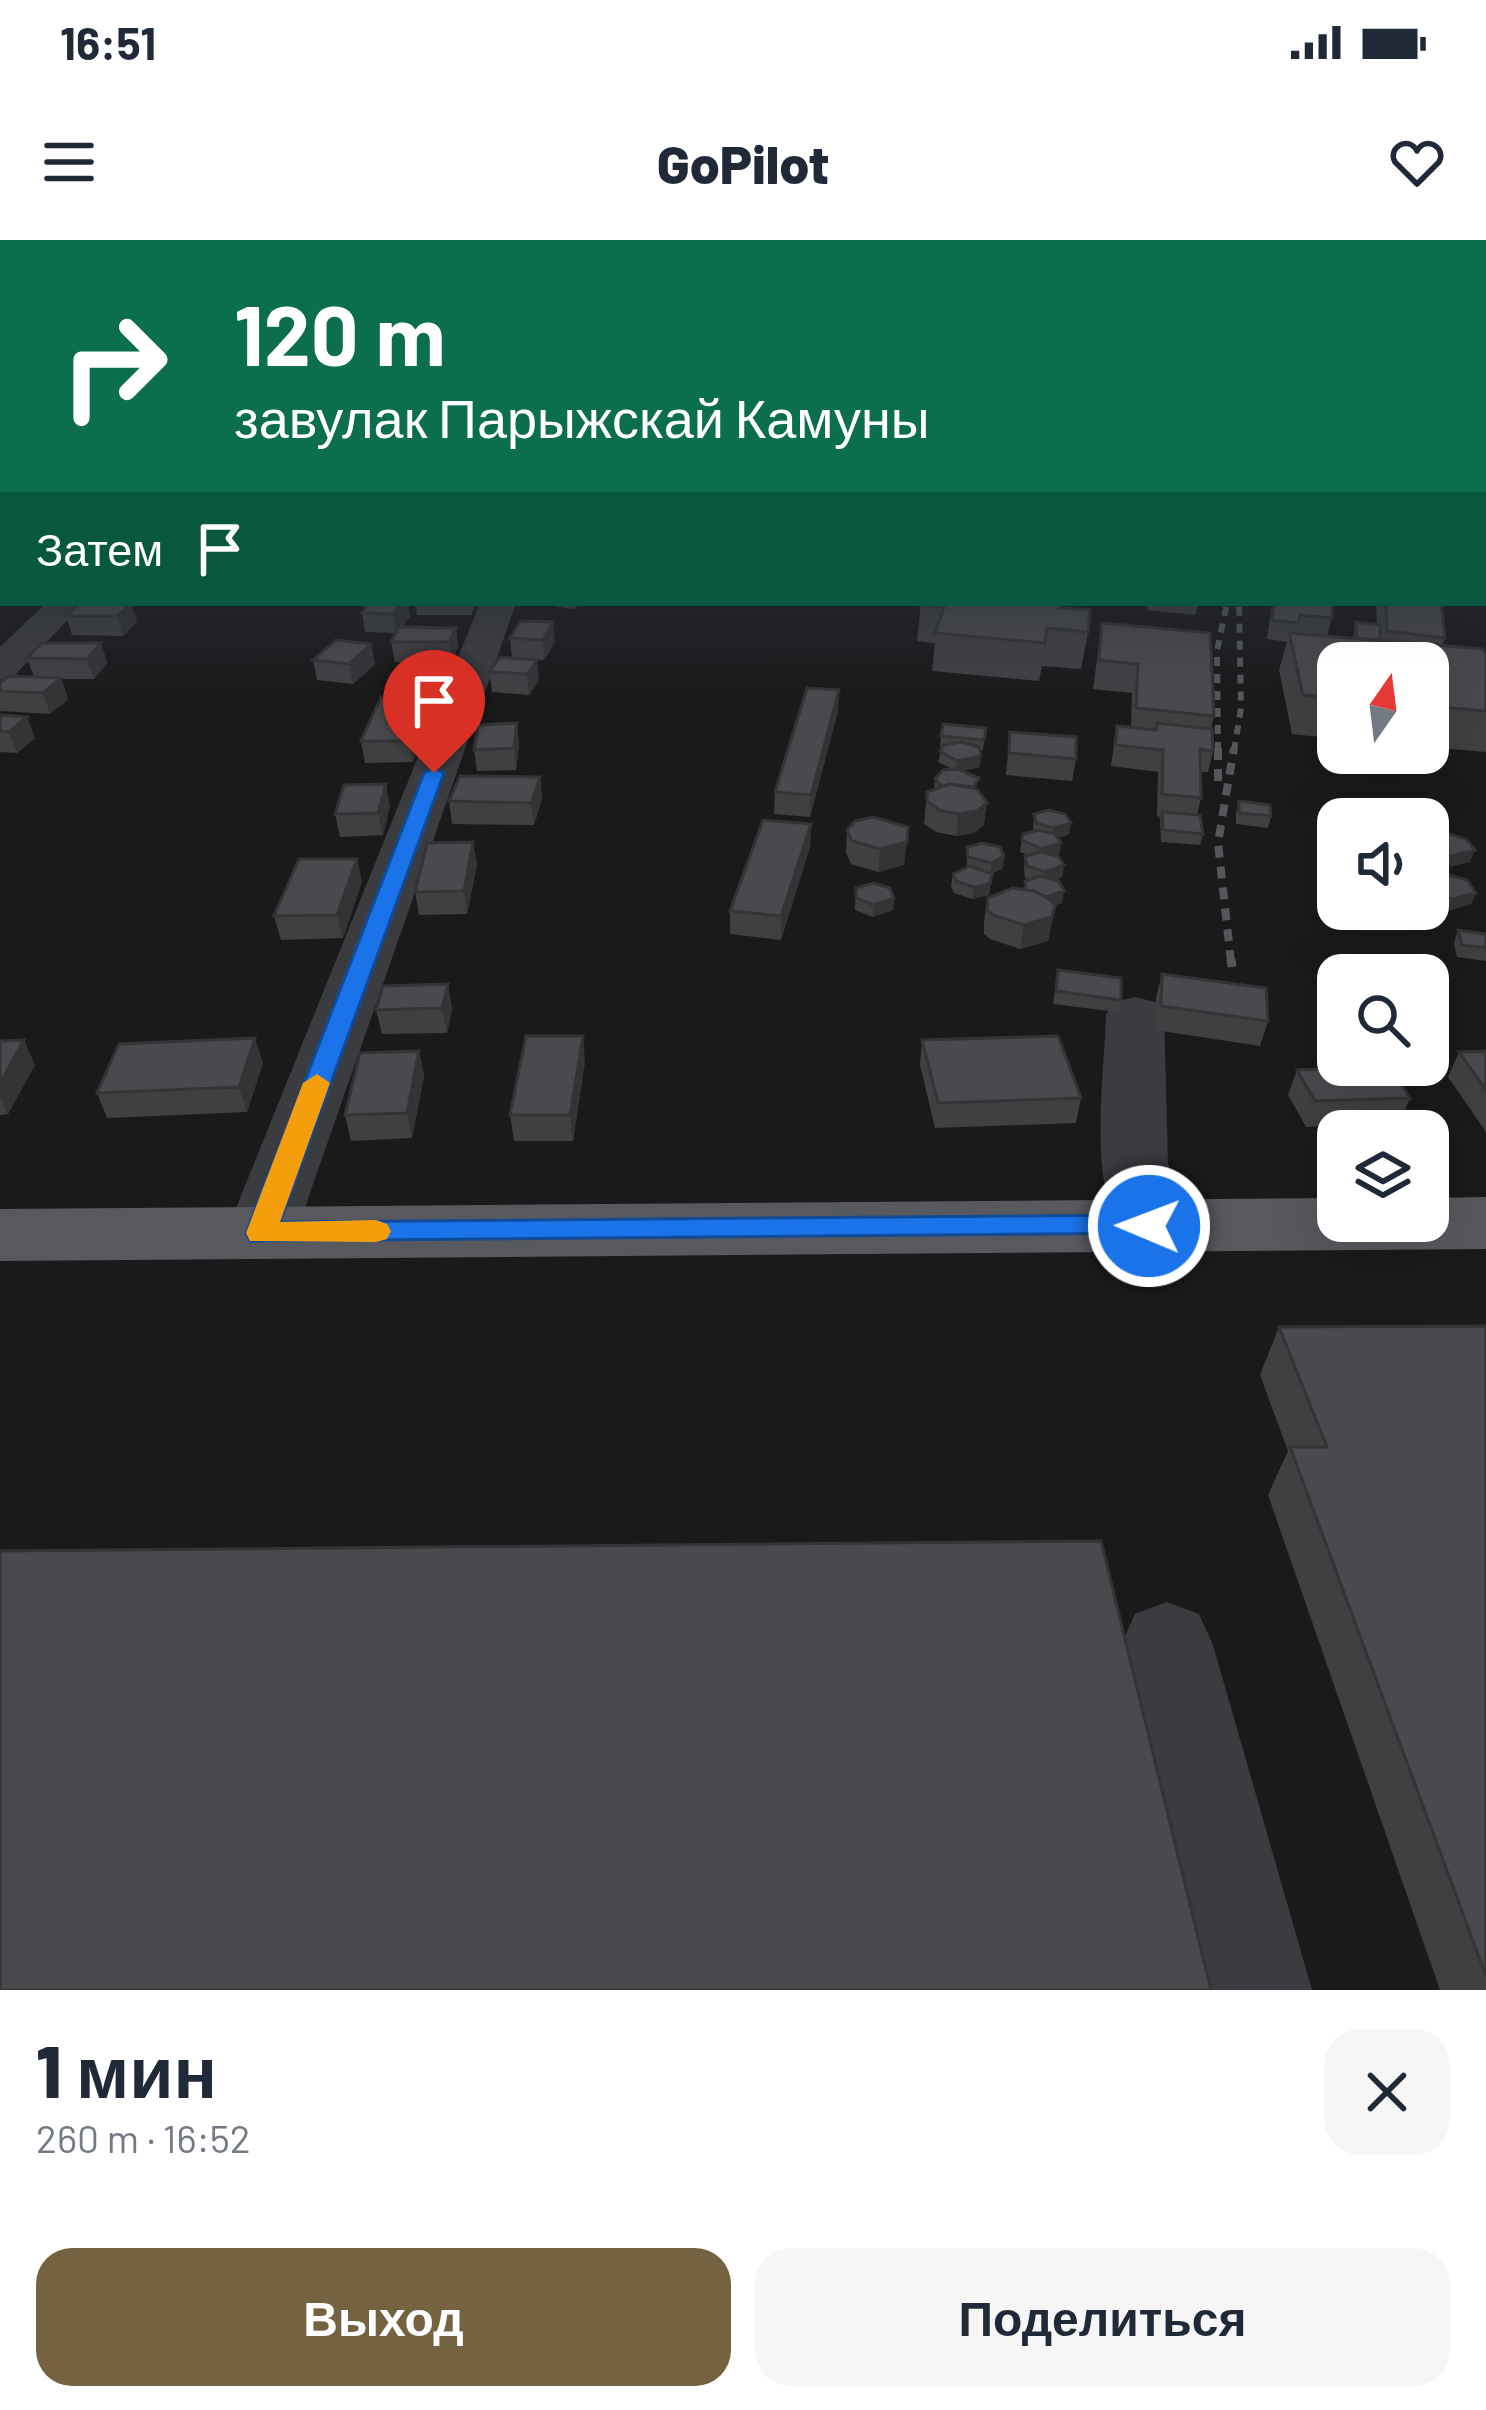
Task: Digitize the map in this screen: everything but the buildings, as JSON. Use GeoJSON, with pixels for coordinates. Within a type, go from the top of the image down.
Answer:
{"type":"FeatureCollection","features":[{"type":"Feature","properties":{"kind":"main road"},"geometry":{"type":"LineString","coordinates":[[0,1235],[1486,1223]]}},
{"type":"Feature","properties":{"kind":"street"},"geometry":{"type":"LineString","coordinates":[[0,668],[63,606]]}},
{"type":"Feature","properties":{"kind":"street"},"geometry":{"type":"LineString","coordinates":[[261,1233],[497,606]]}},
{"type":"Feature","properties":{"kind":"street"},"geometry":{"type":"LineString","coordinates":[[1136,1014],[1135,1162],[1149,1226]]}},
{"type":"Feature","properties":{"kind":"street"},"geometry":{"type":"LineString","coordinates":[[1167,1645],[1258,1990]]}},
{"type":"Feature","properties":{"kind":"railway"},"geometry":{"type":"LineString","coordinates":[[1218,751],[1217,651],[1226,606]]}},
{"type":"Feature","properties":{"kind":"railway"},"geometry":{"type":"LineString","coordinates":[[1234,751],[1241,708],[1239,606]]}},
{"type":"Feature","properties":{"kind":"railway"},"geometry":{"type":"LineString","coordinates":[[1231,962],[1218,843],[1234,748]]}},
{"type":"Feature","properties":{"kind":"railway"},"geometry":{"type":"LineString","coordinates":[[1218,751],[1218,783]]}},
{"type":"Feature","properties":{"kind":"railway"},"geometry":{"type":"LineString","coordinates":[[1231,959],[1232,967]]}},
{"type":"Feature","properties":{"kind":"slow traffic"},"geometry":{"type":"LineString","coordinates":[[317,1083],[261,1233],[376,1231]]}},
{"type":"Feature","properties":{"kind":"route"},"geometry":{"type":"LineString","coordinates":[[434,773],[261,1233],[1050,1223],[1149,1226]]}}]}
